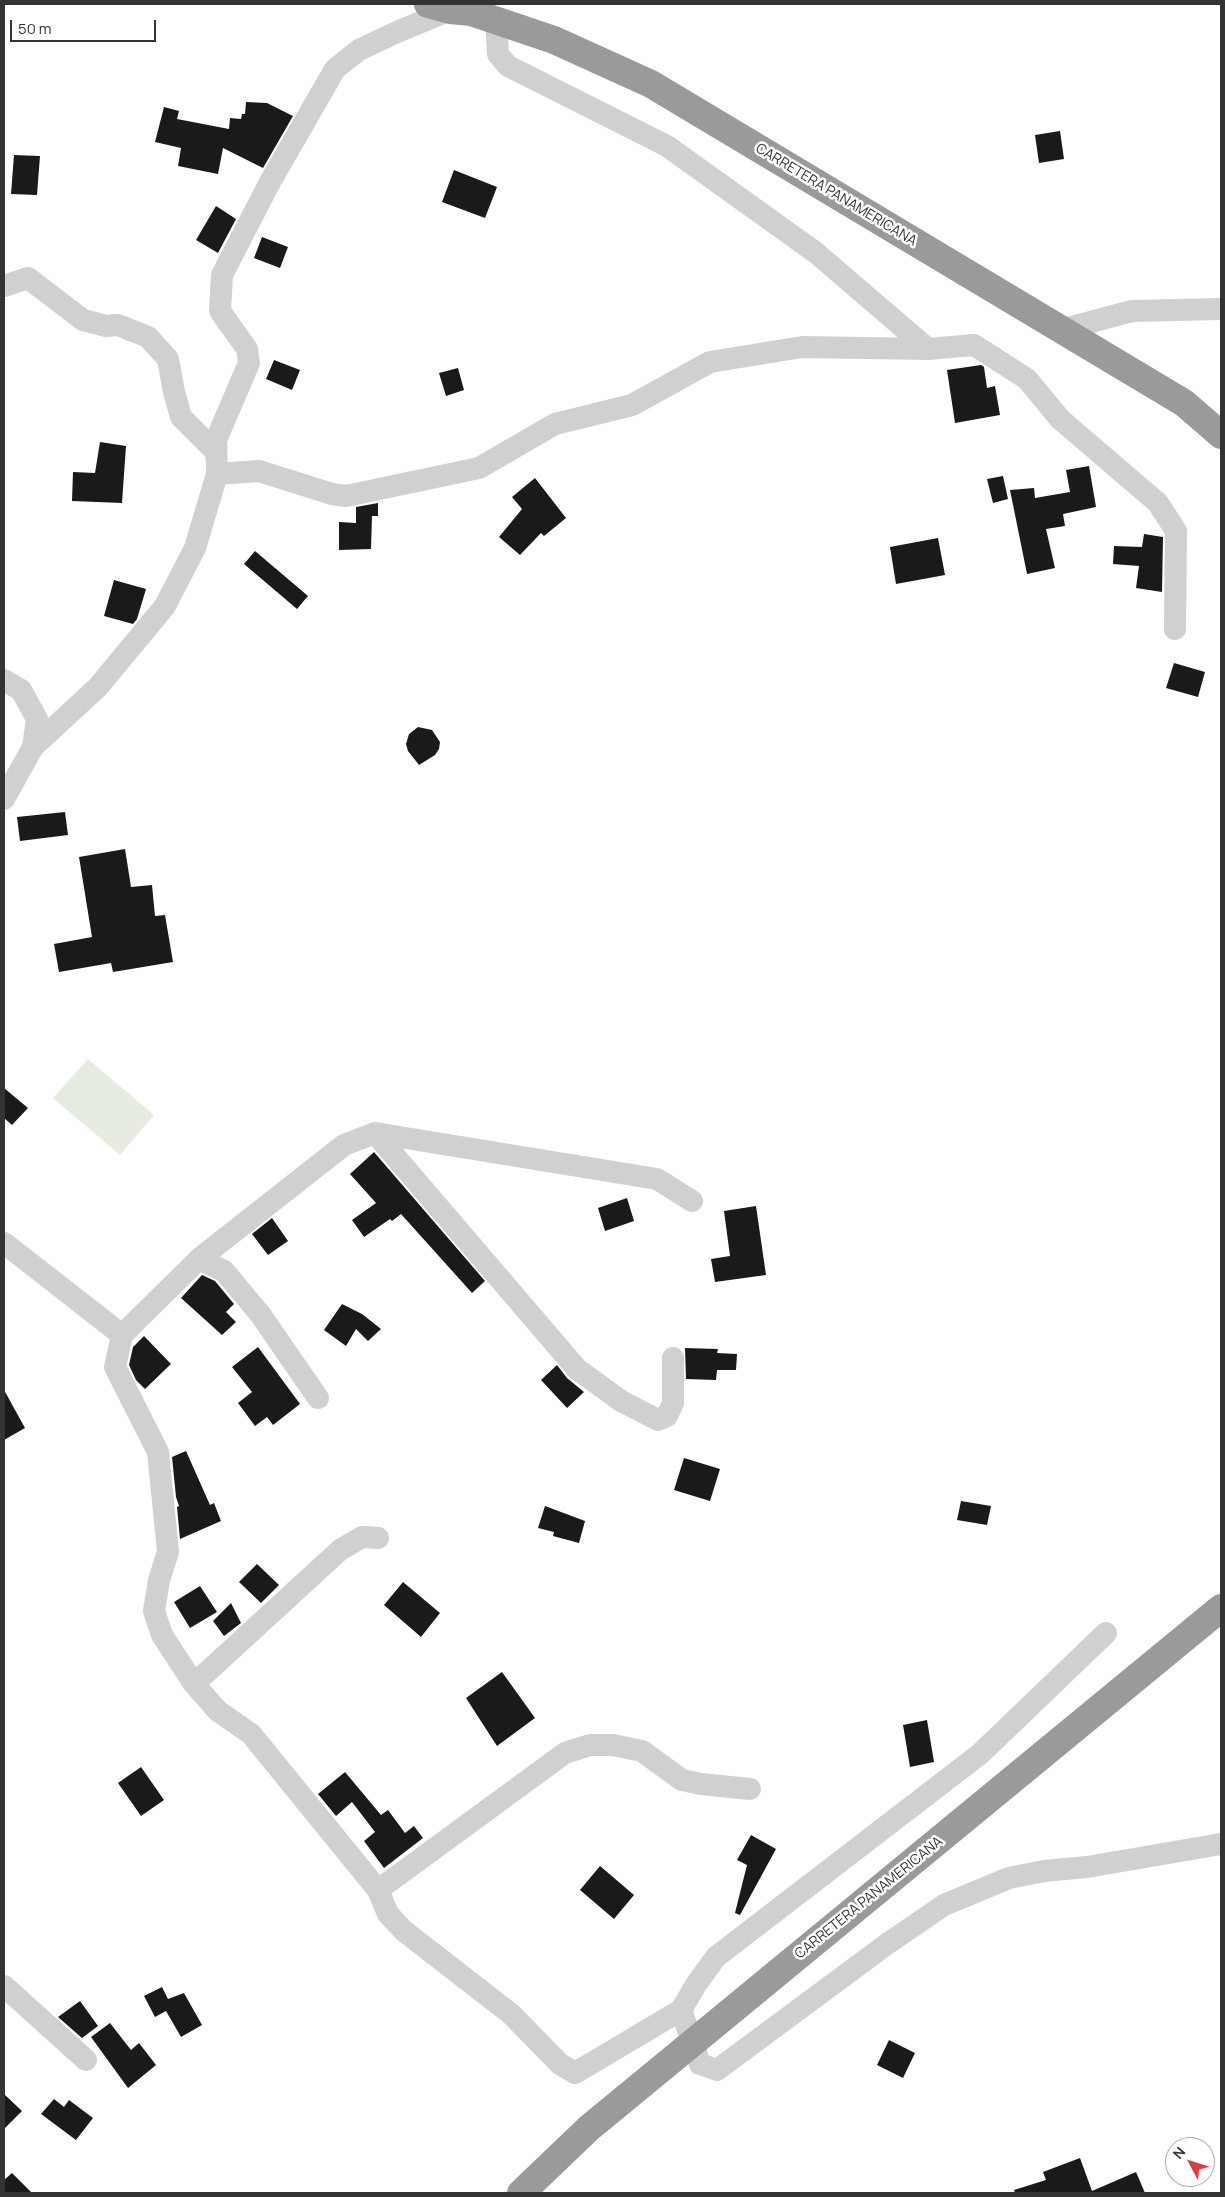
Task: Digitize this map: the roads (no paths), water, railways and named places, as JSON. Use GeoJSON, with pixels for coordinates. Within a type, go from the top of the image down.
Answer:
{"type":"FeatureCollection","features":[{"type":"Feature","properties":{"kind":"highway","name":"CARRETERA PANAMERICANA"},"geometry":{"type":"LineString","coordinates":[[464,10],[554,40],[651,84],[1184,403],[1221,435]]}},
{"type":"Feature","properties":{"kind":"highway","name":"CARRETERA PANAMERICANA"},"geometry":{"type":"LineString","coordinates":[[521,2193],[589,2128],[1221,1608]]}},
{"type":"Feature","properties":{"kind":"street"},"geometry":{"type":"LineString","coordinates":[[4,799],[33,747],[98,687],[165,606],[195,548],[217,474],[216,440],[249,363],[247,349],[220,311],[222,275],[270,182],[335,69],[359,50],[464,10],[508,66],[667,146],[815,252],[928,349]]}},
{"type":"Feature","properties":{"kind":"street"},"geometry":{"type":"LineString","coordinates":[[4,286],[28,278],[83,320],[106,326],[118,325],[148,337],[168,359],[174,392],[182,417],[215,451]]}},
{"type":"Feature","properties":{"kind":"street"},"geometry":{"type":"LineString","coordinates":[[1061,330],[1132,311],[1221,309]]}},
{"type":"Feature","properties":{"kind":"street"},"geometry":{"type":"LineString","coordinates":[[217,474],[259,471],[332,494],[346,496],[479,468],[555,424],[632,405],[710,362],[802,347],[928,349],[974,344],[1027,379],[1060,419],[1158,504],[1176,531],[1174,629]]}},
{"type":"Feature","properties":{"kind":"street"},"geometry":{"type":"LineString","coordinates":[[4,680],[21,690],[37,720],[33,747]]}},
{"type":"Feature","properties":{"kind":"street"},"geometry":{"type":"LineString","coordinates":[[375,1133],[577,1370],[621,1401],[658,1420],[667,1416],[673,1403],[673,1358]]}},
{"type":"Feature","properties":{"kind":"street"},"geometry":{"type":"LineString","coordinates":[[692,1200],[657,1179],[375,1133],[344,1145],[199,1259],[122,1335],[114,1366],[158,1452],[168,1552],[159,1580],[154,1611],[162,1635],[194,1684],[218,1711],[251,1734],[378,1890],[388,1914],[404,1931],[511,2014],[560,2064],[575,2073],[681,2010],[696,1983],[716,1957],[980,1754],[1106,1633]]}},
{"type":"Feature","properties":{"kind":"street"},"geometry":{"type":"LineString","coordinates":[[4,1243],[122,1335]]}},
{"type":"Feature","properties":{"kind":"street"},"geometry":{"type":"LineString","coordinates":[[199,1259],[224,1271],[260,1314],[318,1398]]}},
{"type":"Feature","properties":{"kind":"street"},"geometry":{"type":"LineString","coordinates":[[194,1684],[340,1550],[362,1537],[378,1538]]}},
{"type":"Feature","properties":{"kind":"street"},"geometry":{"type":"LineString","coordinates":[[378,1890],[566,1752],[590,1745],[613,1745],[642,1751],[682,1780],[750,1789]]}},
{"type":"Feature","properties":{"kind":"street"},"geometry":{"type":"LineString","coordinates":[[681,2010],[700,2064],[718,2070],[887,1944],[944,1904],[1009,1878],[1044,1870],[1087,1867],[1221,1844]]}},
{"type":"Feature","properties":{"kind":"street"},"geometry":{"type":"LineString","coordinates":[[4,1986],[86,2060]]}}]}
